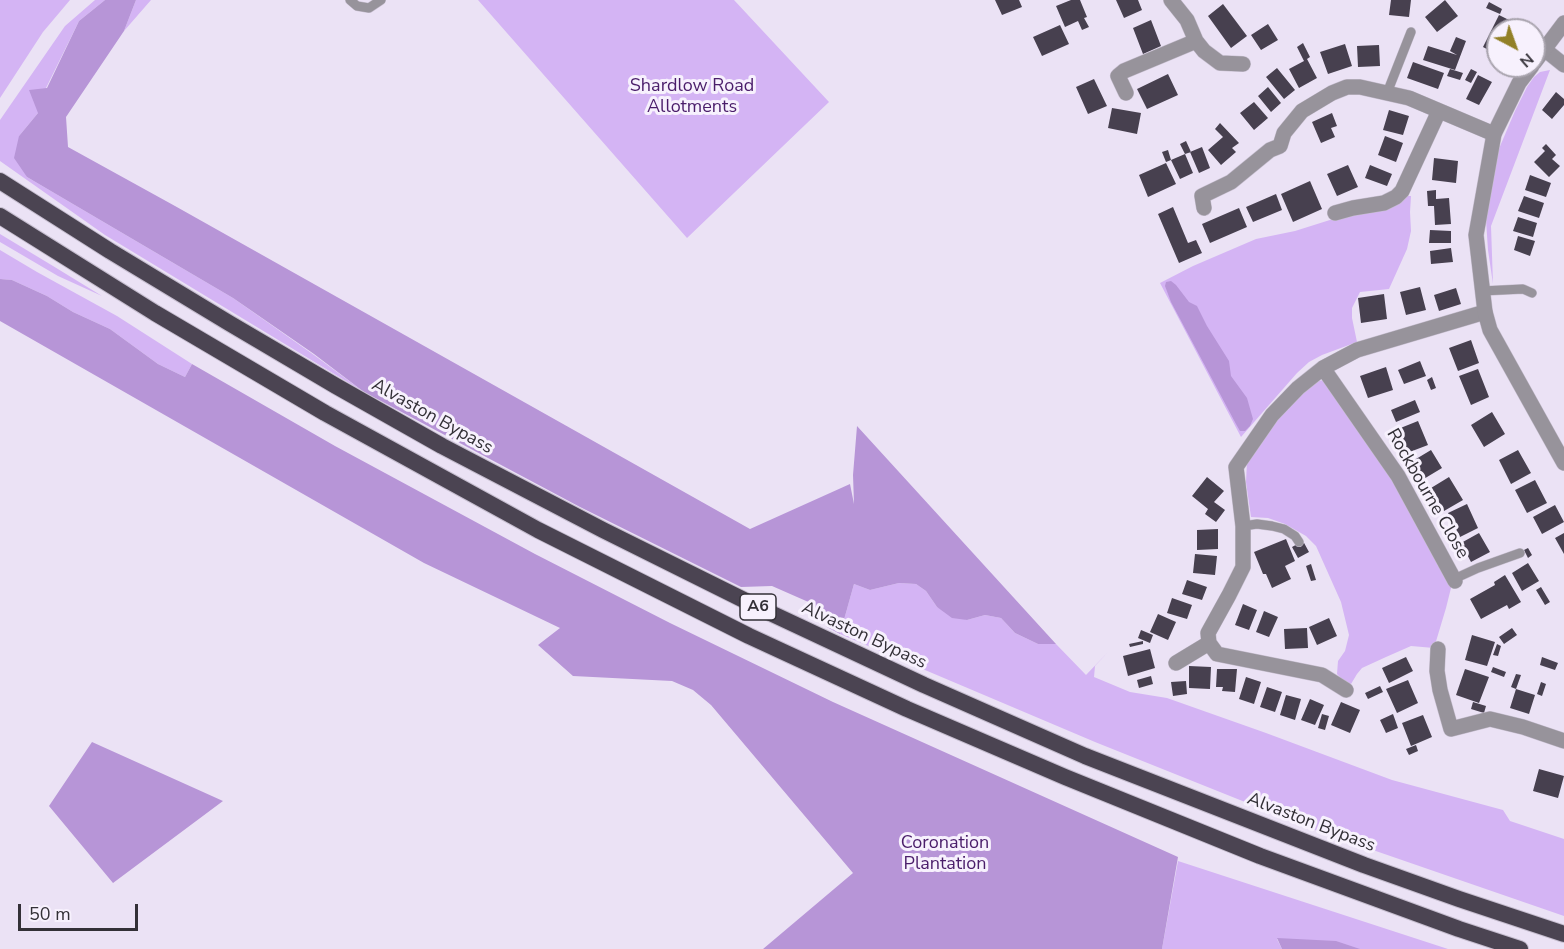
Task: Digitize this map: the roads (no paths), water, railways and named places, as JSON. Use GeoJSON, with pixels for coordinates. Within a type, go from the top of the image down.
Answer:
{"type":"FeatureCollection","features":[{"type":"Feature","properties":{"kind":"highway","name":"Alvaston Bypass"},"geometry":{"type":"LineString","coordinates":[[0,181],[219,317],[413,430],[603,530],[764,610],[924,685],[1085,756],[1364,865],[1564,934]]}},
{"type":"Feature","properties":{"kind":"highway","name":"A6"},"geometry":{"type":"LineString","coordinates":[[0,216],[155,313],[334,418],[538,530],[749,636],[907,709],[1065,777],[1260,856],[1414,913],[1520,949]]}},
{"type":"Feature","properties":{"kind":"street"},"geometry":{"type":"LineString","coordinates":[[1171,0],[1187,20],[1196,41],[1204,51],[1220,63],[1243,64]]}},
{"type":"Feature","properties":{"kind":"street"},"geometry":{"type":"LineString","coordinates":[[1546,46],[1564,23]]}},
{"type":"Feature","properties":{"kind":"street"},"geometry":{"type":"LineString","coordinates":[[1126,93],[1118,76],[1124,71],[1196,41]]}},
{"type":"Feature","properties":{"kind":"street"},"geometry":{"type":"LineString","coordinates":[[1546,51],[1564,66]]}},
{"type":"Feature","properties":{"kind":"street"},"geometry":{"type":"LineString","coordinates":[[1523,78],[1494,134],[1476,235],[1482,291],[1490,330],[1564,463]]}},
{"type":"Feature","properties":{"kind":"street"},"geometry":{"type":"LineString","coordinates":[[1204,208],[1202,196],[1232,182],[1270,150],[1280,146],[1284,133],[1302,111],[1347,87],[1360,87],[1409,98],[1494,134]]}},
{"type":"Feature","properties":{"kind":"street"},"geometry":{"type":"LineString","coordinates":[[1335,213],[1384,203],[1396,197],[1402,191],[1439,111]]}},
{"type":"Feature","properties":{"kind":"street"},"geometry":{"type":"LineString","coordinates":[[1346,690],[1322,675],[1217,654],[1209,643],[1208,633],[1243,567],[1243,526],[1236,467],[1272,415],[1298,388],[1323,368],[1357,350],[1485,312]]}},
{"type":"Feature","properties":{"kind":"street","name":"Rockbourne Close"},"geometry":{"type":"LineString","coordinates":[[1323,368],[1398,476],[1455,580]]}},
{"type":"Feature","properties":{"kind":"street"},"geometry":{"type":"LineString","coordinates":[[1176,663],[1209,643]]}},
{"type":"Feature","properties":{"kind":"street"},"geometry":{"type":"LineString","coordinates":[[1438,649],[1437,671],[1440,690],[1451,729],[1490,719],[1564,741]]}},
{"type":"Feature","properties":{"kind":"lane"},"geometry":{"type":"LineString","coordinates":[[350,0],[357,6],[369,8],[381,0]]}},
{"type":"Feature","properties":{"kind":"lane"},"geometry":{"type":"LineString","coordinates":[[1387,93],[1411,32]]}},
{"type":"Feature","properties":{"kind":"lane"},"geometry":{"type":"LineString","coordinates":[[1482,291],[1523,289],[1532,293]]}},
{"type":"Feature","properties":{"kind":"lane"},"geometry":{"type":"LineString","coordinates":[[1243,526],[1257,524],[1284,529],[1295,536],[1299,542]]}},
{"type":"Feature","properties":{"kind":"lane"},"geometry":{"type":"LineString","coordinates":[[1455,580],[1478,568],[1520,553]]}},
{"type":"Feature","properties":{"kind":"park label","name":"Shardlow Road Allotments"},"geometry":{"type":"Point","coordinates":[692,97]}},
{"type":"Feature","properties":{"kind":"park label","name":"Coronation Plantation"},"geometry":{"type":"Point","coordinates":[945,854]}}]}
